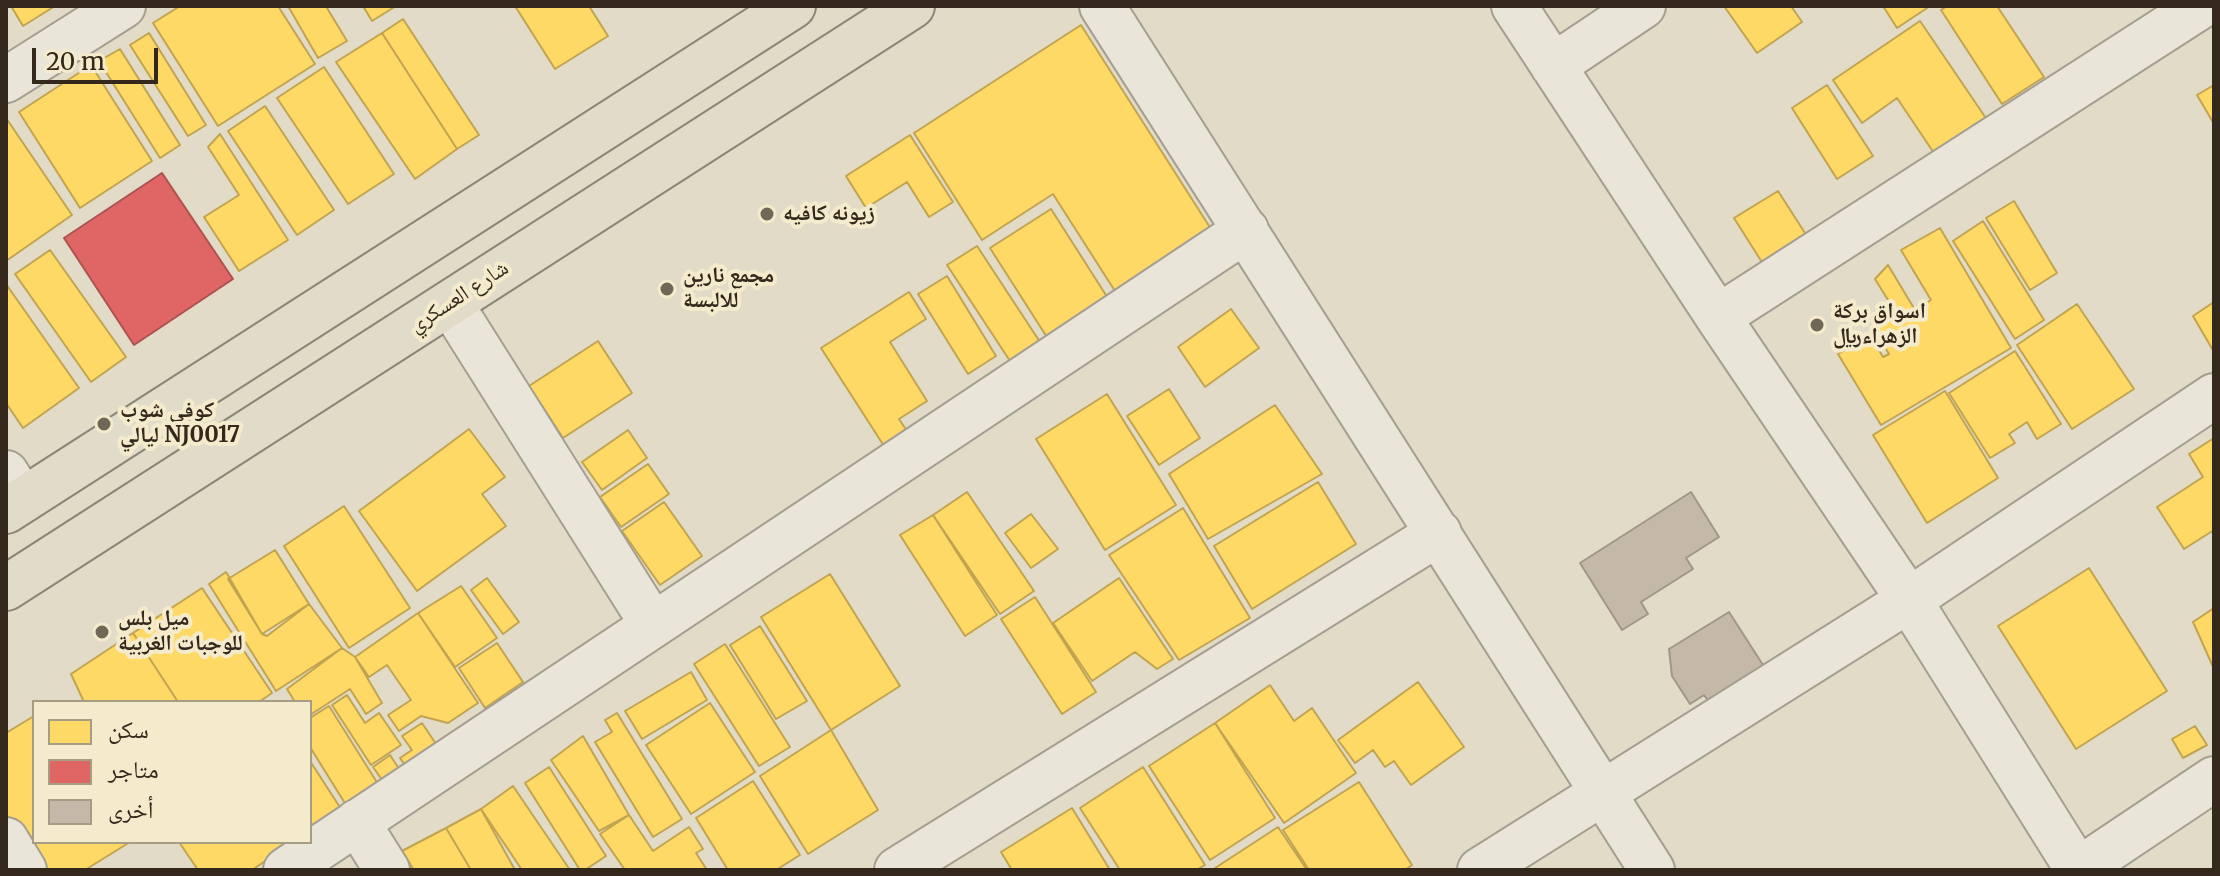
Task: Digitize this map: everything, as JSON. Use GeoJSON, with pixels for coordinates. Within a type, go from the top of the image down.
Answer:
{"type":"FeatureCollection","features":[{"type":"Feature","properties":{"kind":"main road"},"geometry":{"type":"LineString","coordinates":[[12,495],[243,358],[793,6]]}},
{"type":"Feature","properties":{"kind":"main road","name":"شارع العسكري"},"geometry":{"type":"LineString","coordinates":[[6,588],[912,6]]}},
{"type":"Feature","properties":{"kind":"main road"},"geometry":{"type":"LineString","coordinates":[[338,298],[336,322],[344,343],[354,352],[367,356]]}},
{"type":"Feature","properties":{"kind":"main road"},"geometry":{"type":"LineString","coordinates":[[243,358],[261,367],[274,385],[277,414]]}},
{"type":"Feature","properties":{"kind":"street"},"geometry":{"type":"LineString","coordinates":[[6,80],[123,6]]}},
{"type":"Feature","properties":{"kind":"street"},"geometry":{"type":"LineString","coordinates":[[1102,6],[1652,870]]}},
{"type":"Feature","properties":{"kind":"street"},"geometry":{"type":"LineString","coordinates":[[1514,6],[1909,600],[2078,870],[2214,779]]}},
{"type":"Feature","properties":{"kind":"street"},"geometry":{"type":"LineString","coordinates":[[1553,66],[1643,6]]}},
{"type":"Feature","properties":{"kind":"street"},"geometry":{"type":"LineString","coordinates":[[1718,317],[2201,6]]}},
{"type":"Feature","properties":{"kind":"street"},"geometry":{"type":"LineString","coordinates":[[286,870],[1246,230]]}},
{"type":"Feature","properties":{"kind":"street"},"geometry":{"type":"LineString","coordinates":[[450,303],[653,625]]}},
{"type":"Feature","properties":{"kind":"street"},"geometry":{"type":"LineString","coordinates":[[1480,870],[1909,600],[2214,396]]}},
{"type":"Feature","properties":{"kind":"street"},"geometry":{"type":"LineString","coordinates":[[897,870],[1439,533]]}},
{"type":"Feature","properties":{"kind":"street"},"geometry":{"type":"LineString","coordinates":[[357,822],[387,870]]}},
{"type":"Feature","properties":{"kind":"street"},"geometry":{"type":"LineString","coordinates":[[6,840],[24,870]]}},
{"type":"Feature","properties":{"kind":"building: سكن"},"geometry":{"type":"Polygon","coordinates":[[[11,6],[55,6],[23,26],[11,6]]]}},
{"type":"Feature","properties":{"kind":"building: سكن"},"geometry":{"type":"Polygon","coordinates":[[[180,6],[278,6],[315,64],[218,126],[153,23],[180,6]]]}},
{"type":"Feature","properties":{"kind":"building: سكن"},"geometry":{"type":"Polygon","coordinates":[[[288,6],[332,6],[327,8],[347,41],[318,58],[288,6]]]}},
{"type":"Feature","properties":{"kind":"building: سكن"},"geometry":{"type":"Polygon","coordinates":[[[363,6],[396,6],[372,21],[363,6]]]}},
{"type":"Feature","properties":{"kind":"building: سكن"},"geometry":{"type":"Polygon","coordinates":[[[515,6],[589,6],[608,36],[555,69],[515,6]]]}},
{"type":"Feature","properties":{"kind":"building: سكن"},"geometry":{"type":"Polygon","coordinates":[[[1724,6],[1791,6],[1802,22],[1757,53],[1724,6]]]}},
{"type":"Feature","properties":{"kind":"building: سكن"},"geometry":{"type":"Polygon","coordinates":[[[1883,6],[1930,6],[1897,28],[1883,6]]]}},
{"type":"Feature","properties":{"kind":"building: سكن"},"geometry":{"type":"Polygon","coordinates":[[[1947,6],[1997,6],[2044,77],[2002,104],[1941,10],[1947,6]]]}},
{"type":"Feature","properties":{"kind":"building: سكن"},"geometry":{"type":"Polygon","coordinates":[[[403,19],[479,135],[457,149],[382,33],[403,19]]]}},
{"type":"Feature","properties":{"kind":"building: سكن"},"geometry":{"type":"Polygon","coordinates":[[[1920,21],[1994,130],[1942,165],[1897,98],[1862,123],[1833,80],[1920,21]]]}},
{"type":"Feature","properties":{"kind":"building: سكن"},"geometry":{"type":"Polygon","coordinates":[[[1081,25],[1218,240],[1122,302],[1053,194],[982,240],[914,133],[1081,25]]]}},
{"type":"Feature","properties":{"kind":"building: سكن"},"geometry":{"type":"Polygon","coordinates":[[[149,33],[206,125],[188,136],[130,45],[149,33]]]}},
{"type":"Feature","properties":{"kind":"building: سكن"},"geometry":{"type":"Polygon","coordinates":[[[382,33],[457,149],[415,179],[336,62],[382,33]]]}},
{"type":"Feature","properties":{"kind":"building: سكن"},"geometry":{"type":"Polygon","coordinates":[[[120,49],[180,145],[160,158],[99,61],[120,49]]]}},
{"type":"Feature","properties":{"kind":"building: سكن"},"geometry":{"type":"Polygon","coordinates":[[[91,65],[152,161],[80,208],[19,112],[91,65]]]}},
{"type":"Feature","properties":{"kind":"building: سكن"},"geometry":{"type":"Polygon","coordinates":[[[324,67],[394,174],[348,204],[277,98],[324,67]]]}},
{"type":"Feature","properties":{"kind":"building: سكن"},"geometry":{"type":"Polygon","coordinates":[[[1827,85],[1873,156],[1837,179],[1792,108],[1827,85]]]}},
{"type":"Feature","properties":{"kind":"building: سكن"},"geometry":{"type":"Polygon","coordinates":[[[2214,85],[2214,124],[2197,95],[2214,85]]]}},
{"type":"Feature","properties":{"kind":"building: سكن"},"geometry":{"type":"Polygon","coordinates":[[[265,106],[334,210],[297,235],[228,131],[265,106]]]}},
{"type":"Feature","properties":{"kind":"building: سكن"},"geometry":{"type":"Polygon","coordinates":[[[6,118],[72,215],[6,261],[6,118]]]}},
{"type":"Feature","properties":{"kind":"building: سكن"},"geometry":{"type":"Polygon","coordinates":[[[220,134],[288,240],[239,271],[204,217],[239,195],[208,147],[220,134]]]}},
{"type":"Feature","properties":{"kind":"building: سكن"},"geometry":{"type":"Polygon","coordinates":[[[910,135],[953,202],[929,217],[907,182],[866,208],[846,176],[910,135]]]}},
{"type":"Feature","properties":{"kind":"building: سكن"},"geometry":{"type":"Polygon","coordinates":[[[1778,191],[1814,247],[1770,275],[1734,218],[1778,191]]]}},
{"type":"Feature","properties":{"kind":"building: سكن"},"geometry":{"type":"Polygon","coordinates":[[[2014,201],[2057,273],[2030,290],[1986,218],[2014,201]]]}},
{"type":"Feature","properties":{"kind":"building: سكن"},"geometry":{"type":"Polygon","coordinates":[[[1051,209],[1111,303],[1050,342],[990,248],[1051,209]]]}},
{"type":"Feature","properties":{"kind":"building: سكن"},"geometry":{"type":"Polygon","coordinates":[[[1983,221],[2044,320],[2015,339],[1953,241],[1983,221]]]}},
{"type":"Feature","properties":{"kind":"building: سكن"},"geometry":{"type":"Polygon","coordinates":[[[1940,228],[2011,348],[1881,425],[1838,354],[1870,335],[1883,357],[1889,354],[1873,327],[1896,313],[1875,279],[1888,265],[1915,310],[1931,300],[1901,250],[1940,228]]]}},
{"type":"Feature","properties":{"kind":"building: سكن"},"geometry":{"type":"Polygon","coordinates":[[[977,246],[1040,342],[1010,361],[947,265],[977,246]]]}},
{"type":"Feature","properties":{"kind":"building: سكن"},"geometry":{"type":"Polygon","coordinates":[[[50,250],[126,357],[91,382],[15,274],[50,250]]]}},
{"type":"Feature","properties":{"kind":"building: سكن"},"geometry":{"type":"Polygon","coordinates":[[[947,276],[996,356],[968,374],[918,294],[947,276]]]}},
{"type":"Feature","properties":{"kind":"building: سكن"},"geometry":{"type":"Polygon","coordinates":[[[6,284],[79,388],[23,428],[6,403],[6,284]]]}},
{"type":"Feature","properties":{"kind":"building: سكن"},"geometry":{"type":"Polygon","coordinates":[[[909,292],[926,319],[890,342],[927,401],[899,419],[907,431],[884,446],[821,348],[909,292]]]}},
{"type":"Feature","properties":{"kind":"building: سكن"},"geometry":{"type":"Polygon","coordinates":[[[2214,302],[2214,352],[2193,316],[2214,302]]]}},
{"type":"Feature","properties":{"kind":"building: سكن"},"geometry":{"type":"Polygon","coordinates":[[[2077,304],[2134,389],[2072,429],[2017,345],[2077,304]]]}},
{"type":"Feature","properties":{"kind":"building: سكن"},"geometry":{"type":"Polygon","coordinates":[[[1231,309],[1259,348],[1205,387],[1178,347],[1231,309]]]}},
{"type":"Feature","properties":{"kind":"building: سكن"},"geometry":{"type":"Polygon","coordinates":[[[598,341],[632,393],[563,438],[529,386],[598,341]]]}},
{"type":"Feature","properties":{"kind":"building: سكن"},"geometry":{"type":"Polygon","coordinates":[[[2015,351],[2061,424],[2037,439],[2027,422],[2009,434],[2015,443],[1990,458],[1949,393],[2015,351]]]}},
{"type":"Feature","properties":{"kind":"building: سكن"},"geometry":{"type":"Polygon","coordinates":[[[1169,389],[1200,438],[1159,465],[1127,416],[1169,389]]]}},
{"type":"Feature","properties":{"kind":"building: سكن"},"geometry":{"type":"Polygon","coordinates":[[[1945,391],[1998,478],[1927,523],[1873,435],[1945,391]]]}},
{"type":"Feature","properties":{"kind":"building: سكن"},"geometry":{"type":"Polygon","coordinates":[[[1107,394],[1176,505],[1105,550],[1036,439],[1107,394]]]}},
{"type":"Feature","properties":{"kind":"building: سكن"},"geometry":{"type":"Polygon","coordinates":[[[1275,405],[1322,474],[1208,539],[1169,474],[1275,405]]]}},
{"type":"Feature","properties":{"kind":"building: سكن"},"geometry":{"type":"Polygon","coordinates":[[[469,429],[505,477],[482,494],[506,526],[417,591],[359,511],[469,429]]]}},
{"type":"Feature","properties":{"kind":"building: سكن"},"geometry":{"type":"Polygon","coordinates":[[[628,430],[647,458],[602,490],[582,462],[628,430]]]}},
{"type":"Feature","properties":{"kind":"building: سكن"},"geometry":{"type":"Polygon","coordinates":[[[2214,438],[2214,530],[2184,549],[2157,507],[2203,477],[2189,454],[2214,438]]]}},
{"type":"Feature","properties":{"kind":"building: سكن"},"geometry":{"type":"Polygon","coordinates":[[[648,464],[669,494],[621,527],[600,497],[648,464]]]}},
{"type":"Feature","properties":{"kind":"building: سكن"},"geometry":{"type":"Polygon","coordinates":[[[1318,482],[1356,544],[1252,609],[1214,546],[1318,482]]]}},
{"type":"Feature","properties":{"kind":"building: سكن"},"geometry":{"type":"Polygon","coordinates":[[[967,492],[1034,591],[1000,614],[933,515],[967,492]]]}},
{"type":"Feature","properties":{"kind":"building: سكن"},"geometry":{"type":"Polygon","coordinates":[[[664,502],[702,556],[660,585],[622,531],[664,502]]]}},
{"type":"Feature","properties":{"kind":"building: سكن"},"geometry":{"type":"Polygon","coordinates":[[[344,506],[410,608],[349,648],[284,546],[344,506]]]}},
{"type":"Feature","properties":{"kind":"building: سكن"},"geometry":{"type":"Polygon","coordinates":[[[1183,508],[1250,618],[1179,660],[1109,555],[1183,508]]]}},
{"type":"Feature","properties":{"kind":"building: سكن"},"geometry":{"type":"Polygon","coordinates":[[[1031,514],[1058,549],[1031,568],[1005,533],[1031,514]]]}},
{"type":"Feature","properties":{"kind":"building: سكن"},"geometry":{"type":"Polygon","coordinates":[[[933,515],[997,615],[965,636],[900,535],[933,515]]]}},
{"type":"Feature","properties":{"kind":"building: سكن"},"geometry":{"type":"Polygon","coordinates":[[[275,550],[309,604],[262,634],[228,579],[275,550]]]}},
{"type":"Feature","properties":{"kind":"building: سكن"},"geometry":{"type":"Polygon","coordinates":[[[2089,568],[2167,691],[2076,749],[1998,626],[2089,568]]]}},
{"type":"Feature","properties":{"kind":"building: سكن"},"geometry":{"type":"Polygon","coordinates":[[[226,572],[262,634],[267,636],[309,604],[342,648],[276,691],[209,584],[226,572]]]}},
{"type":"Feature","properties":{"kind":"building: سكن"},"geometry":{"type":"Polygon","coordinates":[[[830,574],[900,686],[831,730],[761,617],[830,574]]]}},
{"type":"Feature","properties":{"kind":"building: سكن"},"geometry":{"type":"Polygon","coordinates":[[[487,578],[519,622],[503,634],[471,590],[487,578]]]}},
{"type":"Feature","properties":{"kind":"building: سكن"},"geometry":{"type":"Polygon","coordinates":[[[1119,578],[1173,659],[1157,669],[1135,652],[1092,681],[1053,623],[1119,578]]]}},
{"type":"Feature","properties":{"kind":"building: سكن"},"geometry":{"type":"Polygon","coordinates":[[[461,586],[497,638],[455,667],[418,613],[461,586]]]}},
{"type":"Feature","properties":{"kind":"building: سكن"},"geometry":{"type":"Polygon","coordinates":[[[202,588],[272,693],[262,700],[177,700],[133,633],[202,588]]]}},
{"type":"Feature","properties":{"kind":"building: سكن"},"geometry":{"type":"Polygon","coordinates":[[[1035,597],[1096,692],[1062,714],[1001,619],[1035,597]]]}},
{"type":"Feature","properties":{"kind":"building: سكن"},"geometry":{"type":"Polygon","coordinates":[[[2214,608],[2214,669],[2193,622],[2214,608]]]}},
{"type":"Feature","properties":{"kind":"building: سكن"},"geometry":{"type":"Polygon","coordinates":[[[418,613],[478,703],[448,723],[421,716],[399,731],[388,715],[411,700],[387,665],[369,677],[355,657],[418,613]]]}},
{"type":"Feature","properties":{"kind":"building: سكن"},"geometry":{"type":"Polygon","coordinates":[[[760,626],[807,701],[776,719],[730,645],[760,626]]]}},
{"type":"Feature","properties":{"kind":"building: سكن"},"geometry":{"type":"Polygon","coordinates":[[[133,633],[177,700],[83,700],[71,674],[133,633]]]}},
{"type":"Feature","properties":{"kind":"building: سكن"},"geometry":{"type":"Polygon","coordinates":[[[497,643],[523,682],[485,708],[459,668],[497,643]]]}},
{"type":"Feature","properties":{"kind":"building: سكن"},"geometry":{"type":"Polygon","coordinates":[[[725,644],[790,747],[759,766],[694,664],[725,644]]]}},
{"type":"Feature","properties":{"kind":"building: سكن"},"geometry":{"type":"Polygon","coordinates":[[[342,648],[355,657],[382,703],[366,714],[350,689],[312,714],[312,700],[294,700],[287,689],[342,648]]]}},
{"type":"Feature","properties":{"kind":"building: سكن"},"geometry":{"type":"Polygon","coordinates":[[[691,672],[707,700],[642,739],[625,711],[691,672]]]}},
{"type":"Feature","properties":{"kind":"building: سكن"},"geometry":{"type":"Polygon","coordinates":[[[1418,682],[1464,747],[1411,785],[1394,761],[1385,767],[1373,750],[1355,763],[1338,740],[1418,682]]]}},
{"type":"Feature","properties":{"kind":"building: سكن"},"geometry":{"type":"Polygon","coordinates":[[[1270,685],[1294,721],[1312,708],[1356,773],[1284,823],[1215,723],[1270,685]]]}},
{"type":"Feature","properties":{"kind":"building: سكن"},"geometry":{"type":"Polygon","coordinates":[[[347,695],[365,723],[379,713],[401,745],[371,765],[332,705],[347,695]]]}},
{"type":"Feature","properties":{"kind":"building: سكن"},"geometry":{"type":"Polygon","coordinates":[[[710,703],[755,772],[691,814],[646,745],[710,703]]]}},
{"type":"Feature","properties":{"kind":"building: سكن"},"geometry":{"type":"Polygon","coordinates":[[[329,706],[383,792],[351,813],[312,750],[312,717],[329,706]]]}},
{"type":"Feature","properties":{"kind":"building: سكن"},"geometry":{"type":"Polygon","coordinates":[[[617,713],[682,819],[653,837],[595,742],[612,732],[605,720],[617,713]]]}},
{"type":"Feature","properties":{"kind":"building: سكن"},"geometry":{"type":"Polygon","coordinates":[[[32,717],[32,844],[127,844],[85,870],[41,870],[6,814],[6,733],[32,717]]]}},
{"type":"Feature","properties":{"kind":"building: سكن"},"geometry":{"type":"Polygon","coordinates":[[[422,723],[442,753],[411,774],[400,758],[412,750],[402,736],[422,723]]]}},
{"type":"Feature","properties":{"kind":"building: سكن"},"geometry":{"type":"Polygon","coordinates":[[[1215,723],[1275,818],[1210,860],[1149,766],[1215,723]]]}},
{"type":"Feature","properties":{"kind":"building: سكن"},"geometry":{"type":"Polygon","coordinates":[[[2195,726],[2207,745],[2183,758],[2172,739],[2195,726]]]}},
{"type":"Feature","properties":{"kind":"building: سكن"},"geometry":{"type":"Polygon","coordinates":[[[831,730],[878,810],[808,854],[760,776],[831,730]]]}},
{"type":"Feature","properties":{"kind":"building: سكن"},"geometry":{"type":"Polygon","coordinates":[[[583,736],[629,815],[599,831],[551,760],[583,736]]]}},
{"type":"Feature","properties":{"kind":"building: سكن"},"geometry":{"type":"Polygon","coordinates":[[[390,755],[405,778],[389,790],[373,767],[390,755]]]}},
{"type":"Feature","properties":{"kind":"building: سكن"},"geometry":{"type":"Polygon","coordinates":[[[312,764],[343,812],[312,833],[312,764]]]}},
{"type":"Feature","properties":{"kind":"building: سكن"},"geometry":{"type":"Polygon","coordinates":[[[549,767],[606,856],[585,870],[580,870],[525,783],[549,767]]]}},
{"type":"Feature","properties":{"kind":"building: سكن"},"geometry":{"type":"Polygon","coordinates":[[[1143,767],[1205,865],[1196,870],[1120,870],[1080,808],[1143,767]]]}},
{"type":"Feature","properties":{"kind":"building: سكن"},"geometry":{"type":"Polygon","coordinates":[[[753,781],[800,855],[776,870],[728,870],[696,818],[753,781]]]}},
{"type":"Feature","properties":{"kind":"building: سكن"},"geometry":{"type":"Polygon","coordinates":[[[1359,782],[1412,865],[1405,870],[1309,870],[1283,830],[1359,782]]]}},
{"type":"Feature","properties":{"kind":"building: سكن"},"geometry":{"type":"Polygon","coordinates":[[[513,786],[570,870],[522,870],[481,809],[513,786]]]}},
{"type":"Feature","properties":{"kind":"building: سكن"},"geometry":{"type":"Polygon","coordinates":[[[1072,808],[1110,870],[1012,870],[1001,852],[1072,808]]]}},
{"type":"Feature","properties":{"kind":"building: سكن"},"geometry":{"type":"Polygon","coordinates":[[[481,809],[515,870],[471,870],[446,828],[481,809]]]}},
{"type":"Feature","properties":{"kind":"building: سكن"},"geometry":{"type":"Polygon","coordinates":[[[629,815],[653,851],[689,827],[703,849],[696,853],[707,870],[625,870],[600,834],[629,815]]]}},
{"type":"Feature","properties":{"kind":"building: سكن"},"geometry":{"type":"Polygon","coordinates":[[[1278,827],[1307,870],[1212,870],[1278,827]]]}},
{"type":"Feature","properties":{"kind":"building: سكن"},"geometry":{"type":"Polygon","coordinates":[[[446,828],[471,870],[414,870],[402,851],[446,828]]]}},
{"type":"Feature","properties":{"kind":"building: سكن"},"geometry":{"type":"Polygon","coordinates":[[[180,844],[290,844],[252,870],[198,870],[180,844]]]}},
{"type":"Feature","properties":{"kind":"building: متاجر"},"geometry":{"type":"Polygon","coordinates":[[[162,173],[233,279],[134,345],[64,238],[162,173]]]}},
{"type":"Feature","properties":{"kind":"building: أخرى"},"geometry":{"type":"Polygon","coordinates":[[[1691,492],[1719,537],[1686,558],[1693,569],[1641,602],[1648,614],[1622,630],[1580,563],[1691,492]]]}},
{"type":"Feature","properties":{"kind":"building: أخرى"},"geometry":{"type":"Polygon","coordinates":[[[1729,612],[1772,679],[1717,714],[1704,695],[1690,704],[1672,676],[1669,649],[1729,612]]]}},
{"type":"Feature","properties":{"kind":"place","name":"زيونه كافيه"},"geometry":{"type":"Point","coordinates":[767,214]}},
{"type":"Feature","properties":{"kind":"place","name":"مجمع نارين للالبسة"},"geometry":{"type":"Point","coordinates":[667,289]}},
{"type":"Feature","properties":{"kind":"place","name":"اسواق بركة الزهراء﷼"},"geometry":{"type":"Point","coordinates":[1817,325]}},
{"type":"Feature","properties":{"kind":"place","name":"كوفي شوب ليالي NJ0017"},"geometry":{"type":"Point","coordinates":[104,424]}},
{"type":"Feature","properties":{"kind":"place","name":"ميل بلس للوجبات الغربية"},"geometry":{"type":"Point","coordinates":[102,632]}}]}
